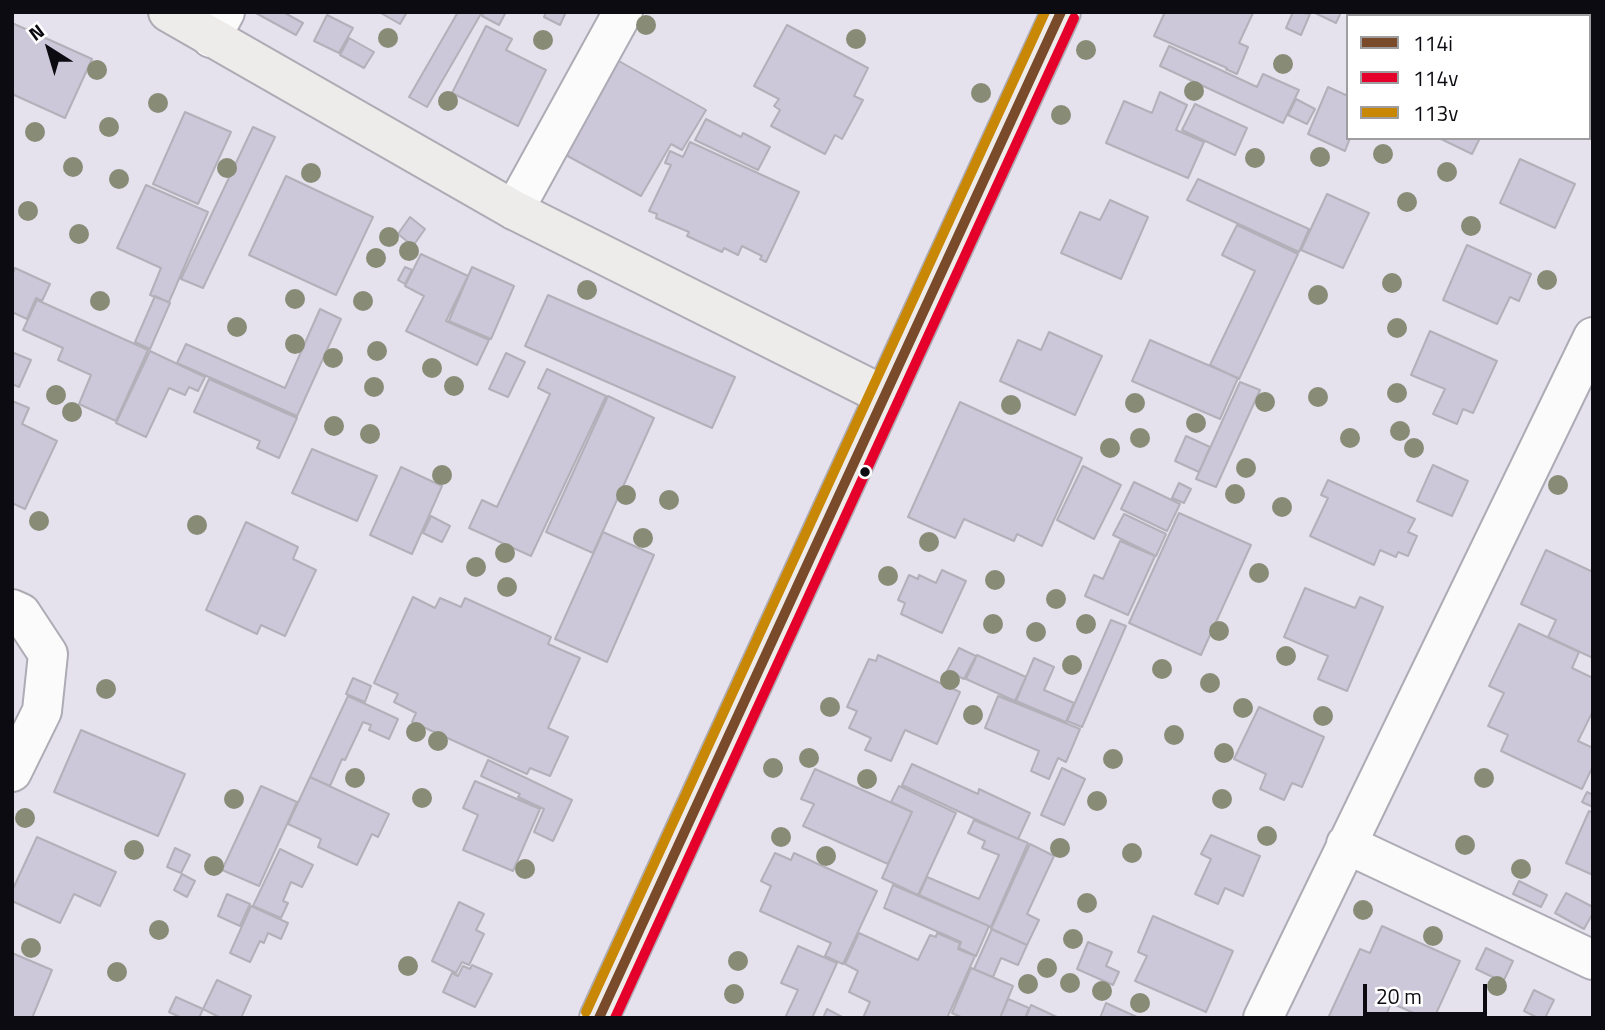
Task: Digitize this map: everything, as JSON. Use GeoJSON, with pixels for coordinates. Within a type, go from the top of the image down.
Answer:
{"type":"FeatureCollection","features":[{"type":"Feature","properties":{"kind":"street"},"geometry":{"type":"LineString","coordinates":[[168,12],[218,25],[514,210],[885,396]]}},
{"type":"Feature","properties":{"kind":"street"},"geometry":{"type":"LineString","coordinates":[[514,210],[623,12]]}},
{"type":"Feature","properties":{"kind":"street"},"geometry":{"type":"LineString","coordinates":[[599,1018],[1061,12]]}},
{"type":"Feature","properties":{"kind":"street"},"geometry":{"type":"LineString","coordinates":[[1263,1018],[1592,340]]}},
{"type":"Feature","properties":{"kind":"street"},"geometry":{"type":"LineString","coordinates":[[12,609],[21,613],[48,654],[42,711],[12,772]]}},
{"type":"Feature","properties":{"kind":"street"},"geometry":{"type":"LineString","coordinates":[[1346,844],[1593,960]]}},
{"type":"Feature","properties":{"kind":"building"},"geometry":{"type":"Polygon","coordinates":[[[254,12],[283,12],[303,23],[296,35],[254,12]]]}},
{"type":"Feature","properties":{"kind":"building"},"geometry":{"type":"Polygon","coordinates":[[[379,12],[407,12],[400,24],[379,12]]]}},
{"type":"Feature","properties":{"kind":"building"},"geometry":{"type":"Polygon","coordinates":[[[458,12],[482,12],[427,107],[409,97],[458,12]]]}},
{"type":"Feature","properties":{"kind":"building"},"geometry":{"type":"Polygon","coordinates":[[[484,12],[506,12],[499,25],[482,16],[484,12]]]}},
{"type":"Feature","properties":{"kind":"building"},"geometry":{"type":"Polygon","coordinates":[[[546,12],[566,12],[560,25],[544,17],[546,12]]]}},
{"type":"Feature","properties":{"kind":"building"},"geometry":{"type":"Polygon","coordinates":[[[1165,12],[1253,13],[1239,43],[1248,47],[1237,74],[1154,36],[1165,12]]]}},
{"type":"Feature","properties":{"kind":"building"},"geometry":{"type":"Polygon","coordinates":[[[1293,12],[1310,14],[1301,35],[1286,28],[1293,12]]]}},
{"type":"Feature","properties":{"kind":"building"},"geometry":{"type":"Polygon","coordinates":[[[1313,12],[1341,12],[1336,23],[1313,12]]]}},
{"type":"Feature","properties":{"kind":"building"},"geometry":{"type":"Polygon","coordinates":[[[1354,12],[1408,12],[1407,14],[1353,14],[1354,12]]]}},
{"type":"Feature","properties":{"kind":"building"},"geometry":{"type":"Polygon","coordinates":[[[1409,12],[1431,12],[1430,14],[1408,14],[1409,12]]]}},
{"type":"Feature","properties":{"kind":"building"},"geometry":{"type":"Polygon","coordinates":[[[327,15],[353,28],[339,53],[314,41],[327,15]]]}},
{"type":"Feature","properties":{"kind":"building"},"geometry":{"type":"Polygon","coordinates":[[[12,23],[92,59],[65,118],[12,94],[12,23]]]}},
{"type":"Feature","properties":{"kind":"building"},"geometry":{"type":"Polygon","coordinates":[[[787,25],[868,68],[854,96],[863,100],[842,139],[835,135],[825,154],[771,126],[780,110],[774,106],[779,99],[754,86],[787,25]]]}},
{"type":"Feature","properties":{"kind":"building"},"geometry":{"type":"Polygon","coordinates":[[[486,26],[512,39],[506,50],[546,70],[518,126],[452,93],[486,26]]]}},
{"type":"Feature","properties":{"kind":"building"},"geometry":{"type":"Polygon","coordinates":[[[349,38],[374,52],[364,68],[340,55],[349,38]]]}},
{"type":"Feature","properties":{"kind":"building"},"geometry":{"type":"Polygon","coordinates":[[[1591,42],[1593,43],[1593,116],[1591,115],[1591,42]]]}},
{"type":"Feature","properties":{"kind":"building"},"geometry":{"type":"Polygon","coordinates":[[[1169,46],[1257,87],[1263,74],[1299,90],[1283,123],[1160,66],[1169,46]]]}},
{"type":"Feature","properties":{"kind":"building"},"geometry":{"type":"Polygon","coordinates":[[[617,60],[706,110],[682,150],[671,144],[641,196],[564,154],[617,60]]]}},
{"type":"Feature","properties":{"kind":"building"},"geometry":{"type":"Polygon","coordinates":[[[1328,87],[1346,95],[1346,140],[1349,140],[1345,151],[1308,134],[1328,87]]]}},
{"type":"Feature","properties":{"kind":"building"},"geometry":{"type":"Polygon","coordinates":[[[1160,92],[1187,105],[1176,130],[1204,142],[1188,178],[1106,143],[1124,101],[1152,113],[1160,92]]]}},
{"type":"Feature","properties":{"kind":"building"},"geometry":{"type":"Polygon","coordinates":[[[1296,99],[1315,109],[1307,124],[1288,115],[1296,99]]]}},
{"type":"Feature","properties":{"kind":"building"},"geometry":{"type":"Polygon","coordinates":[[[1195,104],[1247,128],[1235,155],[1182,130],[1195,104]]]}},
{"type":"Feature","properties":{"kind":"building"},"geometry":{"type":"Polygon","coordinates":[[[185,112],[231,132],[198,204],[153,184],[185,112]]]}},
{"type":"Feature","properties":{"kind":"building"},"geometry":{"type":"Polygon","coordinates":[[[706,119],[741,137],[743,133],[770,147],[758,170],[695,140],[706,119]]]}},
{"type":"Feature","properties":{"kind":"building"},"geometry":{"type":"Polygon","coordinates":[[[253,127],[275,137],[203,288],[181,279],[253,127]]]}},
{"type":"Feature","properties":{"kind":"building"},"geometry":{"type":"Polygon","coordinates":[[[1443,140],[1479,140],[1472,154],[1443,140]]]}},
{"type":"Feature","properties":{"kind":"building"},"geometry":{"type":"Polygon","coordinates":[[[690,142],[799,192],[766,262],[760,259],[762,256],[742,246],[738,255],[724,248],[722,252],[687,236],[689,232],[656,218],[657,214],[649,211],[671,165],[665,163],[670,151],[683,157],[690,142]]]}},
{"type":"Feature","properties":{"kind":"building"},"geometry":{"type":"Polygon","coordinates":[[[1520,159],[1575,184],[1555,228],[1500,203],[1520,159]]]}},
{"type":"Feature","properties":{"kind":"building"},"geometry":{"type":"Polygon","coordinates":[[[286,176],[373,217],[336,295],[249,255],[286,176]]]}},
{"type":"Feature","properties":{"kind":"building"},"geometry":{"type":"Polygon","coordinates":[[[1198,179],[1309,229],[1299,252],[1187,200],[1198,179]]]}},
{"type":"Feature","properties":{"kind":"building"},"geometry":{"type":"Polygon","coordinates":[[[146,185],[208,212],[169,302],[150,295],[161,268],[117,248],[146,185]]]}},
{"type":"Feature","properties":{"kind":"building"},"geometry":{"type":"Polygon","coordinates":[[[1327,194],[1369,213],[1343,268],[1301,250],[1327,194]]]}},
{"type":"Feature","properties":{"kind":"building"},"geometry":{"type":"Polygon","coordinates":[[[1110,200],[1148,217],[1121,279],[1061,253],[1080,212],[1100,220],[1110,200]]]}},
{"type":"Feature","properties":{"kind":"building"},"geometry":{"type":"Polygon","coordinates":[[[410,217],[425,229],[413,246],[398,234],[410,217]]]}},
{"type":"Feature","properties":{"kind":"building"},"geometry":{"type":"Polygon","coordinates":[[[1237,225],[1298,254],[1239,379],[1210,365],[1255,271],[1222,255],[1237,225]]]}},
{"type":"Feature","properties":{"kind":"building"},"geometry":{"type":"Polygon","coordinates":[[[1467,245],[1531,274],[1519,301],[1510,297],[1497,324],[1443,300],[1467,245]]]}},
{"type":"Feature","properties":{"kind":"building"},"geometry":{"type":"Polygon","coordinates":[[[421,254],[468,276],[446,321],[489,340],[477,365],[406,331],[424,296],[405,286],[421,254]]]}},
{"type":"Feature","properties":{"kind":"building"},"geometry":{"type":"Polygon","coordinates":[[[405,267],[412,270],[405,284],[398,280],[405,267]]]}},
{"type":"Feature","properties":{"kind":"building"},"geometry":{"type":"Polygon","coordinates":[[[472,267],[514,286],[491,339],[449,321],[472,267]]]}},
{"type":"Feature","properties":{"kind":"building"},"geometry":{"type":"Polygon","coordinates":[[[15,268],[50,284],[42,301],[36,298],[27,319],[12,312],[12,275],[15,268]]]}},
{"type":"Feature","properties":{"kind":"building"},"geometry":{"type":"Polygon","coordinates":[[[548,295],[735,377],[712,428],[525,346],[548,295]]]}},
{"type":"Feature","properties":{"kind":"building"},"geometry":{"type":"Polygon","coordinates":[[[155,296],[170,303],[150,349],[135,342],[155,296]]]}},
{"type":"Feature","properties":{"kind":"building"},"geometry":{"type":"Polygon","coordinates":[[[37,300],[148,350],[116,421],[79,404],[91,375],[58,360],[63,348],[23,330],[37,300]]]}},
{"type":"Feature","properties":{"kind":"building"},"geometry":{"type":"Polygon","coordinates":[[[320,309],[341,319],[297,416],[177,363],[186,344],[285,388],[320,309]]]}},
{"type":"Feature","properties":{"kind":"building"},"geometry":{"type":"Polygon","coordinates":[[[1430,331],[1497,361],[1473,413],[1463,409],[1457,424],[1433,414],[1445,389],[1411,375],[1430,331]]]}},
{"type":"Feature","properties":{"kind":"building"},"geometry":{"type":"Polygon","coordinates":[[[1049,332],[1102,356],[1075,415],[1000,381],[1018,340],[1041,350],[1049,332]]]}},
{"type":"Feature","properties":{"kind":"building"},"geometry":{"type":"Polygon","coordinates":[[[1150,340],[1238,378],[1220,419],[1132,381],[1150,340]]]}},
{"type":"Feature","properties":{"kind":"building"},"geometry":{"type":"Polygon","coordinates":[[[150,351],[205,377],[198,391],[189,387],[185,395],[169,388],[146,437],[116,423],[150,351]]]}},
{"type":"Feature","properties":{"kind":"building"},"geometry":{"type":"Polygon","coordinates":[[[14,353],[31,360],[19,387],[12,384],[14,353]]]}},
{"type":"Feature","properties":{"kind":"building"},"geometry":{"type":"Polygon","coordinates":[[[506,353],[525,362],[508,397],[489,389],[506,353]]]}},
{"type":"Feature","properties":{"kind":"building"},"geometry":{"type":"Polygon","coordinates":[[[547,369],[606,396],[531,556],[469,528],[482,500],[497,507],[550,394],[538,388],[547,369]]]}},
{"type":"Feature","properties":{"kind":"building"},"geometry":{"type":"Polygon","coordinates":[[[209,379],[297,418],[279,458],[257,448],[260,441],[194,412],[209,379]]]}},
{"type":"Feature","properties":{"kind":"building"},"geometry":{"type":"Polygon","coordinates":[[[1240,382],[1260,390],[1216,487],[1196,479],[1240,382]]]}},
{"type":"Feature","properties":{"kind":"building"},"geometry":{"type":"Polygon","coordinates":[[[608,396],[654,418],[593,553],[546,532],[608,396]]]}},
{"type":"Feature","properties":{"kind":"building"},"geometry":{"type":"Polygon","coordinates":[[[12,401],[29,408],[22,424],[57,441],[25,509],[12,503],[12,401]]]}},
{"type":"Feature","properties":{"kind":"building"},"geometry":{"type":"Polygon","coordinates":[[[960,402],[1082,458],[1042,546],[1017,534],[1014,541],[964,519],[955,538],[908,517],[960,402]]]}},
{"type":"Feature","properties":{"kind":"building"},"geometry":{"type":"Polygon","coordinates":[[[1186,436],[1210,447],[1199,472],[1175,461],[1186,436]]]}},
{"type":"Feature","properties":{"kind":"building"},"geometry":{"type":"Polygon","coordinates":[[[312,449],[377,476],[357,521],[292,493],[312,449]]]}},
{"type":"Feature","properties":{"kind":"building"},"geometry":{"type":"Polygon","coordinates":[[[1433,465],[1468,481],[1452,516],[1417,501],[1433,465]]]}},
{"type":"Feature","properties":{"kind":"building"},"geometry":{"type":"Polygon","coordinates":[[[1083,466],[1121,485],[1094,539],[1057,520],[1083,466]]]}},
{"type":"Feature","properties":{"kind":"building"},"geometry":{"type":"Polygon","coordinates":[[[401,467],[442,486],[412,554],[370,535],[401,467]]]}},
{"type":"Feature","properties":{"kind":"building"},"geometry":{"type":"Polygon","coordinates":[[[1328,480],[1415,519],[1408,532],[1417,536],[1408,556],[1398,552],[1396,557],[1380,550],[1374,565],[1310,536],[1328,498],[1321,495],[1328,480]]]}},
{"type":"Feature","properties":{"kind":"building"},"geometry":{"type":"Polygon","coordinates":[[[1134,482],[1180,504],[1167,531],[1121,509],[1134,482]]]}},
{"type":"Feature","properties":{"kind":"building"},"geometry":{"type":"Polygon","coordinates":[[[1179,483],[1191,489],[1184,503],[1172,498],[1179,483]]]}},
{"type":"Feature","properties":{"kind":"building"},"geometry":{"type":"Polygon","coordinates":[[[1179,513],[1251,545],[1201,655],[1129,623],[1179,513]]]}},
{"type":"Feature","properties":{"kind":"building"},"geometry":{"type":"Polygon","coordinates":[[[1124,514],[1166,534],[1156,556],[1113,535],[1124,514]]]}},
{"type":"Feature","properties":{"kind":"building"},"geometry":{"type":"Polygon","coordinates":[[[431,516],[450,526],[442,542],[423,533],[431,516]]]}},
{"type":"Feature","properties":{"kind":"building"},"geometry":{"type":"Polygon","coordinates":[[[246,522],[298,547],[293,559],[316,570],[285,636],[261,625],[257,634],[206,610],[246,522]]]}},
{"type":"Feature","properties":{"kind":"building"},"geometry":{"type":"Polygon","coordinates":[[[603,532],[654,555],[607,662],[555,639],[603,532]]]}},
{"type":"Feature","properties":{"kind":"building"},"geometry":{"type":"Polygon","coordinates":[[[1120,541],[1155,556],[1128,615],[1085,596],[1094,575],[1103,579],[1120,541]]]}},
{"type":"Feature","properties":{"kind":"building"},"geometry":{"type":"Polygon","coordinates":[[[1546,550],[1593,572],[1593,658],[1548,637],[1556,620],[1521,604],[1546,550]]]}},
{"type":"Feature","properties":{"kind":"building"},"geometry":{"type":"Polygon","coordinates":[[[942,570],[966,581],[942,633],[901,614],[905,603],[898,600],[909,575],[918,579],[919,575],[936,583],[942,570]]]}},
{"type":"Feature","properties":{"kind":"building"},"geometry":{"type":"Polygon","coordinates":[[[1305,588],[1355,608],[1360,597],[1383,607],[1347,691],[1318,679],[1328,656],[1284,637],[1305,588]]]}},
{"type":"Feature","properties":{"kind":"building"},"geometry":{"type":"Polygon","coordinates":[[[413,597],[435,608],[440,598],[461,607],[465,598],[551,637],[548,644],[580,658],[548,728],[568,737],[550,776],[530,768],[527,774],[412,722],[416,713],[394,702],[398,694],[374,683],[413,597]]]}},
{"type":"Feature","properties":{"kind":"building"},"geometry":{"type":"Polygon","coordinates":[[[1111,620],[1126,626],[1082,727],[1067,721],[1111,620]]]}},
{"type":"Feature","properties":{"kind":"building"},"geometry":{"type":"Polygon","coordinates":[[[1519,624],[1579,652],[1572,668],[1593,678],[1593,711],[1578,741],[1593,748],[1593,766],[1582,789],[1501,751],[1508,735],[1488,726],[1504,693],[1489,686],[1519,624]]]}},
{"type":"Feature","properties":{"kind":"building"},"geometry":{"type":"Polygon","coordinates":[[[959,648],[976,656],[964,679],[947,671],[959,648]]]}},
{"type":"Feature","properties":{"kind":"building"},"geometry":{"type":"Polygon","coordinates":[[[878,655],[960,692],[937,744],[905,730],[891,761],[865,750],[871,738],[849,728],[857,711],[847,707],[869,659],[876,661],[878,655]]]}},
{"type":"Feature","properties":{"kind":"building"},"geometry":{"type":"Polygon","coordinates":[[[977,655],[1026,677],[1015,701],[966,679],[977,655]]]}},
{"type":"Feature","properties":{"kind":"building"},"geometry":{"type":"Polygon","coordinates":[[[1034,658],[1054,667],[1044,690],[1074,703],[1066,722],[1016,701],[1034,658]]]}},
{"type":"Feature","properties":{"kind":"building"},"geometry":{"type":"Polygon","coordinates":[[[353,678],[371,686],[365,702],[346,694],[353,678]]]}},
{"type":"Feature","properties":{"kind":"building"},"geometry":{"type":"Polygon","coordinates":[[[348,696],[398,719],[389,739],[369,730],[371,725],[363,722],[330,786],[310,777],[348,696]]]}},
{"type":"Feature","properties":{"kind":"building"},"geometry":{"type":"Polygon","coordinates":[[[998,696],[1080,729],[1066,762],[1058,758],[1049,779],[1031,771],[1039,751],[985,728],[998,696]]]}},
{"type":"Feature","properties":{"kind":"building"},"geometry":{"type":"Polygon","coordinates":[[[1259,707],[1324,737],[1302,787],[1292,783],[1284,800],[1260,789],[1266,774],[1234,759],[1259,707]]]}},
{"type":"Feature","properties":{"kind":"building"},"geometry":{"type":"Polygon","coordinates":[[[81,730],[185,774],[158,836],[54,792],[81,730]]]}},
{"type":"Feature","properties":{"kind":"building"},"geometry":{"type":"Polygon","coordinates":[[[488,760],[572,800],[553,841],[534,832],[544,809],[518,797],[520,794],[481,776],[488,760]]]}},
{"type":"Feature","properties":{"kind":"building"},"geometry":{"type":"Polygon","coordinates":[[[912,764],[978,794],[979,789],[1030,813],[1018,839],[902,785],[912,764]]]}},
{"type":"Feature","properties":{"kind":"building"},"geometry":{"type":"Polygon","coordinates":[[[1062,768],[1085,779],[1064,825],[1041,815],[1062,768]]]}},
{"type":"Feature","properties":{"kind":"building"},"geometry":{"type":"Polygon","coordinates":[[[815,769],[912,812],[888,864],[803,826],[814,804],[801,799],[815,769]]]}},
{"type":"Feature","properties":{"kind":"building"},"geometry":{"type":"Polygon","coordinates":[[[310,777],[389,814],[378,837],[372,834],[357,865],[318,847],[321,839],[288,824],[310,777]]]}},
{"type":"Feature","properties":{"kind":"building"},"geometry":{"type":"Polygon","coordinates":[[[475,781],[540,809],[513,871],[463,850],[478,815],[463,808],[475,781]]]}},
{"type":"Feature","properties":{"kind":"building"},"geometry":{"type":"Polygon","coordinates":[[[261,786],[297,802],[259,886],[222,870],[261,786]]]}},
{"type":"Feature","properties":{"kind":"building"},"geometry":{"type":"Polygon","coordinates":[[[899,786],[956,813],[918,895],[882,878],[912,812],[891,802],[899,786]]]}},
{"type":"Feature","properties":{"kind":"building"},"geometry":{"type":"Polygon","coordinates":[[[1587,792],[1593,795],[1593,807],[1582,802],[1587,792]]]}},
{"type":"Feature","properties":{"kind":"building"},"geometry":{"type":"Polygon","coordinates":[[[1589,811],[1593,813],[1593,875],[1566,863],[1589,811]]]}},
{"type":"Feature","properties":{"kind":"building"},"geometry":{"type":"Polygon","coordinates":[[[974,820],[1028,843],[991,927],[919,895],[927,877],[979,899],[999,855],[982,848],[985,841],[968,833],[974,820]]]}},
{"type":"Feature","properties":{"kind":"building"},"geometry":{"type":"Polygon","coordinates":[[[1211,835],[1260,856],[1243,896],[1225,888],[1218,904],[1195,894],[1211,859],[1201,854],[1211,835]]]}},
{"type":"Feature","properties":{"kind":"building"},"geometry":{"type":"Polygon","coordinates":[[[37,837],[116,872],[100,906],[74,894],[60,923],[12,901],[12,891],[37,837]]]}},
{"type":"Feature","properties":{"kind":"building"},"geometry":{"type":"Polygon","coordinates":[[[1030,844],[1054,856],[1027,914],[1039,920],[1027,945],[991,929],[1030,844]]]}},
{"type":"Feature","properties":{"kind":"building"},"geometry":{"type":"Polygon","coordinates":[[[175,848],[190,855],[181,873],[167,867],[175,848]]]}},
{"type":"Feature","properties":{"kind":"building"},"geometry":{"type":"Polygon","coordinates":[[[280,849],[313,865],[302,887],[291,882],[283,901],[288,903],[281,918],[253,906],[280,849]]]}},
{"type":"Feature","properties":{"kind":"building"},"geometry":{"type":"Polygon","coordinates":[[[775,853],[791,860],[794,853],[877,891],[843,964],[825,956],[831,943],[760,911],[771,886],[761,881],[775,853]]]}},
{"type":"Feature","properties":{"kind":"building"},"geometry":{"type":"Polygon","coordinates":[[[182,874],[195,881],[187,897],[174,890],[182,874]]]}},
{"type":"Feature","properties":{"kind":"building"},"geometry":{"type":"Polygon","coordinates":[[[1519,881],[1547,895],[1541,907],[1513,894],[1519,881]]]}},
{"type":"Feature","properties":{"kind":"building"},"geometry":{"type":"Polygon","coordinates":[[[893,885],[989,926],[976,956],[959,948],[961,942],[884,908],[893,885]]]}},
{"type":"Feature","properties":{"kind":"building"},"geometry":{"type":"Polygon","coordinates":[[[1566,893],[1593,907],[1593,913],[1584,929],[1555,913],[1566,893]]]}},
{"type":"Feature","properties":{"kind":"building"},"geometry":{"type":"Polygon","coordinates":[[[227,894],[250,904],[240,926],[218,916],[227,894]]]}},
{"type":"Feature","properties":{"kind":"building"},"geometry":{"type":"Polygon","coordinates":[[[459,902],[484,914],[476,930],[484,934],[469,965],[462,962],[456,973],[432,961],[459,902]]]}},
{"type":"Feature","properties":{"kind":"building"},"geometry":{"type":"Polygon","coordinates":[[[251,906],[288,923],[281,939],[268,933],[264,943],[260,941],[250,962],[230,953],[251,906]]]}},
{"type":"Feature","properties":{"kind":"building"},"geometry":{"type":"Polygon","coordinates":[[[1153,916],[1233,951],[1206,1012],[1135,981],[1147,956],[1138,952],[1153,916]]]}},
{"type":"Feature","properties":{"kind":"building"},"geometry":{"type":"Polygon","coordinates":[[[1382,926],[1460,961],[1434,1018],[1425,1018],[1391,1003],[1385,1018],[1329,1016],[1360,949],[1370,953],[1382,926]]]}},
{"type":"Feature","properties":{"kind":"building"},"geometry":{"type":"Polygon","coordinates":[[[992,929],[1027,945],[1018,965],[1001,958],[993,977],[974,969],[992,929]]]}},
{"type":"Feature","properties":{"kind":"building"},"geometry":{"type":"Polygon","coordinates":[[[859,933],[918,960],[930,935],[936,937],[937,933],[960,943],[958,949],[975,956],[947,1018],[863,1018],[870,1002],[849,992],[858,971],[845,964],[859,933]]]}},
{"type":"Feature","properties":{"kind":"building"},"geometry":{"type":"Polygon","coordinates":[[[1088,942],[1112,952],[1106,966],[1119,972],[1113,985],[1077,969],[1088,942]]]}},
{"type":"Feature","properties":{"kind":"building"},"geometry":{"type":"Polygon","coordinates":[[[798,946],[837,963],[812,1018],[785,1018],[798,990],[781,983],[798,946]]]}},
{"type":"Feature","properties":{"kind":"building"},"geometry":{"type":"Polygon","coordinates":[[[1486,948],[1513,961],[1503,982],[1476,969],[1486,948]]]}},
{"type":"Feature","properties":{"kind":"building"},"geometry":{"type":"Polygon","coordinates":[[[12,953],[52,970],[32,1018],[12,1018],[12,953]]]}},
{"type":"Feature","properties":{"kind":"building"},"geometry":{"type":"Polygon","coordinates":[[[472,965],[492,974],[475,1007],[443,992],[452,973],[458,976],[463,966],[470,969],[472,965]]]}},
{"type":"Feature","properties":{"kind":"building"},"geometry":{"type":"Polygon","coordinates":[[[971,968],[1013,986],[1000,1018],[963,1018],[952,1013],[971,968]]]}},
{"type":"Feature","properties":{"kind":"building"},"geometry":{"type":"Polygon","coordinates":[[[217,980],[251,996],[241,1018],[221,1018],[203,1009],[217,980]]]}},
{"type":"Feature","properties":{"kind":"building"},"geometry":{"type":"Polygon","coordinates":[[[1534,990],[1554,1000],[1545,1018],[1538,1018],[1524,1011],[1534,990]]]}},
{"type":"Feature","properties":{"kind":"building"},"geometry":{"type":"Polygon","coordinates":[[[176,997],[203,1009],[199,1018],[182,1018],[169,1012],[176,997]]]}},
{"type":"Feature","properties":{"kind":"building"},"geometry":{"type":"Polygon","coordinates":[[[1008,999],[1029,1008],[1025,1018],[1000,1018],[1008,999]]]}},
{"type":"Feature","properties":{"kind":"building"},"geometry":{"type":"Polygon","coordinates":[[[1106,1003],[1139,1018],[1100,1018],[1106,1003]]]}},
{"type":"Feature","properties":{"kind":"building"},"geometry":{"type":"Polygon","coordinates":[[[1031,1005],[1059,1018],[1026,1018],[1031,1005]]]}},
{"type":"Feature","properties":{"kind":"building"},"geometry":{"type":"Polygon","coordinates":[[[827,1009],[844,1018],[823,1018],[827,1009]]]}},
{"type":"Feature","properties":{"kind":"transit line","name":"113v"},"geometry":{"type":"LineString","coordinates":[[586,1012],[1045,12]]}},
{"type":"Feature","properties":{"kind":"transit line","name":"114i"},"geometry":{"type":"LineString","coordinates":[[599,1018],[1061,12]]}},
{"type":"Feature","properties":{"kind":"transit line","name":"114v"},"geometry":{"type":"LineString","coordinates":[[615,1018],[1074,18]]}}]}
